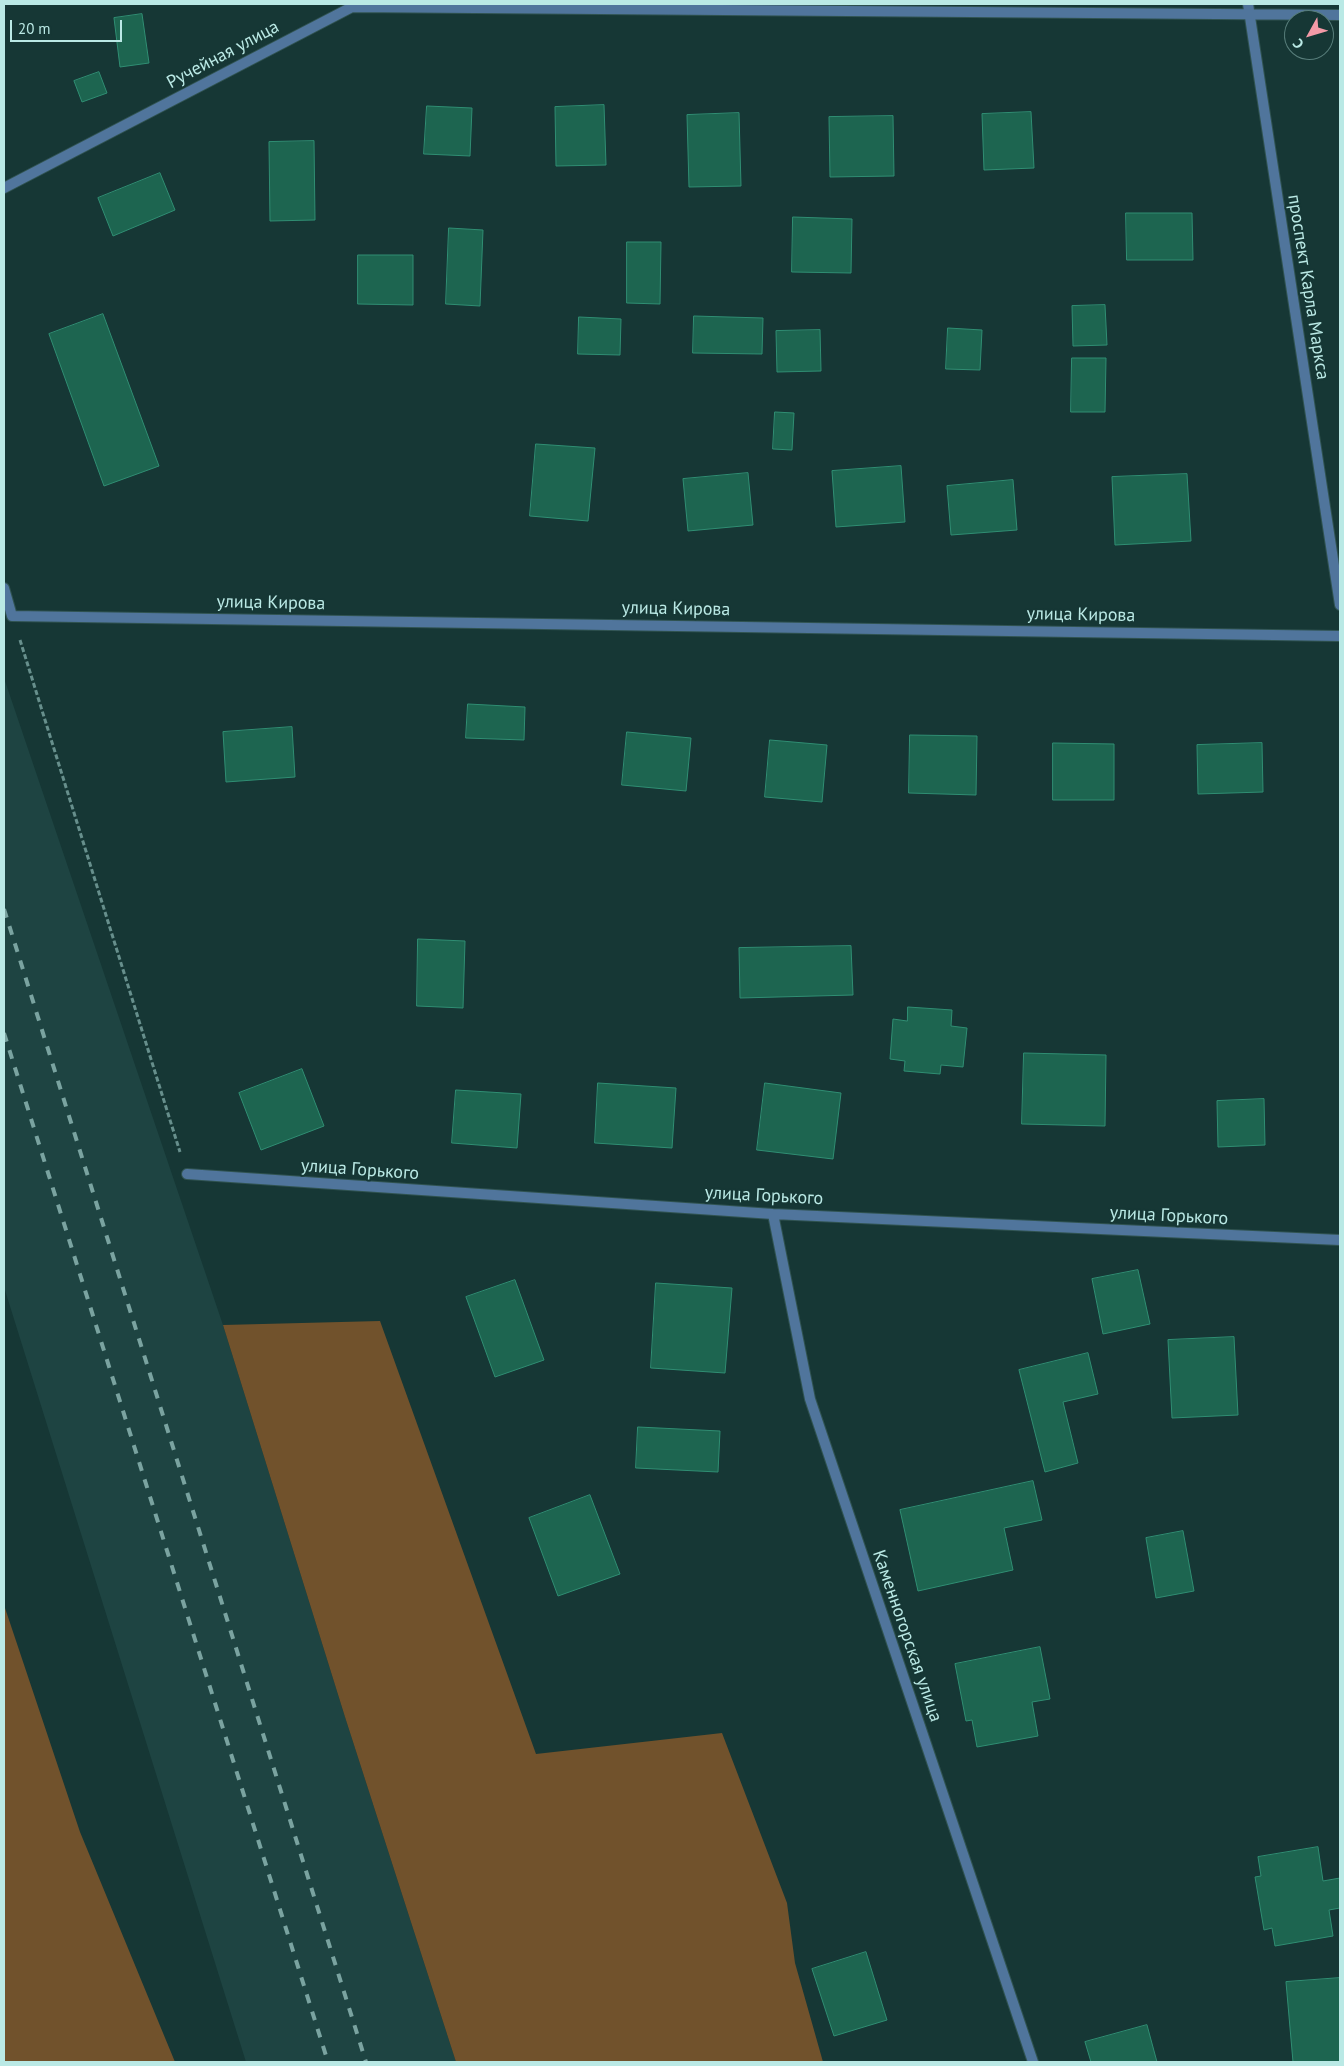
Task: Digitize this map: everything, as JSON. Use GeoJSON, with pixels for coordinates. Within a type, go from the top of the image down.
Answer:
{"type":"FeatureCollection","features":[{"type":"Feature","properties":{"kind":"street","name":"проспект Карла Маркса"},"geometry":{"type":"LineString","coordinates":[[1248,4],[1340,605]]}},
{"type":"Feature","properties":{"kind":"street","name":"Ручейная улица"},"geometry":{"type":"LineString","coordinates":[[4,188],[352,6],[1340,15]]}},
{"type":"Feature","properties":{"kind":"street"},"geometry":{"type":"LineString","coordinates":[[4,588],[12,616]]}},
{"type":"Feature","properties":{"kind":"street","name":"улица Кирова"},"geometry":{"type":"LineString","coordinates":[[12,616],[1340,636]]}},
{"type":"Feature","properties":{"kind":"street","name":"улица Горького"},"geometry":{"type":"LineString","coordinates":[[187,1174],[773,1214],[1340,1240]]}},
{"type":"Feature","properties":{"kind":"street","name":"Каменногорская улица"},"geometry":{"type":"LineString","coordinates":[[773,1214],[810,1399],[1033,2062]]}},
{"type":"Feature","properties":{"kind":"path"},"geometry":{"type":"LineString","coordinates":[[12,616],[187,1174]]}},
{"type":"Feature","properties":{"kind":"shaded area"},"geometry":{"type":"Polygon","coordinates":[[[4,678],[223,1325],[345,1717],[456,2062],[246,2062],[4,1287],[4,678]]]}},
{"type":"Feature","properties":{"kind":"shaded area"},"geometry":{"type":"Polygon","coordinates":[[[380,1321],[536,1754],[722,1733],[787,1903],[795,1963],[823,2062],[456,2062],[345,1717],[223,1325],[380,1321]]]}},
{"type":"Feature","properties":{"kind":"shaded area"},"geometry":{"type":"Polygon","coordinates":[[[4,1605],[80,1832],[175,2062],[4,2062],[4,1605]]]}},
{"type":"Feature","properties":{"kind":"building"},"geometry":{"type":"Polygon","coordinates":[[[142,14],[149,63],[120,67],[114,18],[142,14]]]}},
{"type":"Feature","properties":{"kind":"building"},"geometry":{"type":"Polygon","coordinates":[[[99,72],[107,93],[82,102],[74,81],[99,72]]]}},
{"type":"Feature","properties":{"kind":"building"},"geometry":{"type":"Polygon","coordinates":[[[604,105],[606,165],[556,166],[555,107],[604,105]]]}},
{"type":"Feature","properties":{"kind":"building"},"geometry":{"type":"Polygon","coordinates":[[[427,106],[472,108],[470,156],[424,154],[427,106]]]}},
{"type":"Feature","properties":{"kind":"building"},"geometry":{"type":"Polygon","coordinates":[[[1031,112],[1034,168],[984,170],[982,114],[1031,112]]]}},
{"type":"Feature","properties":{"kind":"building"},"geometry":{"type":"Polygon","coordinates":[[[739,113],[741,186],[689,187],[687,115],[739,113]]]}},
{"type":"Feature","properties":{"kind":"building"},"geometry":{"type":"Polygon","coordinates":[[[893,116],[894,176],[830,177],[829,117],[893,116]]]}},
{"type":"Feature","properties":{"kind":"building"},"geometry":{"type":"Polygon","coordinates":[[[314,141],[315,220],[270,221],[269,142],[314,141]]]}},
{"type":"Feature","properties":{"kind":"building"},"geometry":{"type":"Polygon","coordinates":[[[160,173],[175,210],[113,236],[98,198],[160,173]]]}},
{"type":"Feature","properties":{"kind":"building"},"geometry":{"type":"Polygon","coordinates":[[[1126,213],[1192,213],[1193,260],[1127,260],[1126,213]]]}},
{"type":"Feature","properties":{"kind":"building"},"geometry":{"type":"Polygon","coordinates":[[[793,217],[852,219],[851,273],[792,272],[793,217]]]}},
{"type":"Feature","properties":{"kind":"building"},"geometry":{"type":"Polygon","coordinates":[[[449,228],[483,230],[480,306],[446,304],[449,228]]]}},
{"type":"Feature","properties":{"kind":"building"},"geometry":{"type":"Polygon","coordinates":[[[627,242],[661,242],[660,304],[627,303],[627,242]]]}},
{"type":"Feature","properties":{"kind":"building"},"geometry":{"type":"Polygon","coordinates":[[[358,255],[413,255],[413,305],[358,304],[358,255]]]}},
{"type":"Feature","properties":{"kind":"building"},"geometry":{"type":"Polygon","coordinates":[[[1105,305],[1107,345],[1073,346],[1072,306],[1105,305]]]}},
{"type":"Feature","properties":{"kind":"building"},"geometry":{"type":"Polygon","coordinates":[[[103,314],[159,466],[104,486],[49,334],[103,314]]]}},
{"type":"Feature","properties":{"kind":"building"},"geometry":{"type":"Polygon","coordinates":[[[694,316],[763,318],[762,354],[693,353],[694,316]]]}},
{"type":"Feature","properties":{"kind":"building"},"geometry":{"type":"Polygon","coordinates":[[[579,317],[621,319],[620,355],[578,354],[579,317]]]}},
{"type":"Feature","properties":{"kind":"building"},"geometry":{"type":"Polygon","coordinates":[[[948,328],[982,330],[980,370],[946,369],[948,328]]]}},
{"type":"Feature","properties":{"kind":"building"},"geometry":{"type":"Polygon","coordinates":[[[820,330],[821,371],[777,372],[776,331],[820,330]]]}},
{"type":"Feature","properties":{"kind":"building"},"geometry":{"type":"Polygon","coordinates":[[[1072,358],[1106,358],[1105,412],[1071,412],[1072,358]]]}},
{"type":"Feature","properties":{"kind":"building"},"geometry":{"type":"Polygon","coordinates":[[[775,412],[794,413],[792,450],[773,449],[775,412]]]}},
{"type":"Feature","properties":{"kind":"building"},"geometry":{"type":"Polygon","coordinates":[[[536,444],[595,448],[588,521],[530,516],[536,444]]]}},
{"type":"Feature","properties":{"kind":"building"},"geometry":{"type":"Polygon","coordinates":[[[901,466],[905,522],[836,527],[832,471],[901,466]]]}},
{"type":"Feature","properties":{"kind":"building"},"geometry":{"type":"Polygon","coordinates":[[[748,473],[753,525],[688,531],[683,479],[748,473]]]}},
{"type":"Feature","properties":{"kind":"building"},"geometry":{"type":"Polygon","coordinates":[[[1187,474],[1191,541],[1115,545],[1112,477],[1187,474]]]}},
{"type":"Feature","properties":{"kind":"building"},"geometry":{"type":"Polygon","coordinates":[[[1013,480],[1017,530],[951,535],[947,486],[1013,480]]]}},
{"type":"Feature","properties":{"kind":"building"},"geometry":{"type":"Polygon","coordinates":[[[468,704],[525,707],[524,740],[466,738],[468,704]]]}},
{"type":"Feature","properties":{"kind":"building"},"geometry":{"type":"Polygon","coordinates":[[[292,727],[295,777],[226,782],[223,732],[292,727]]]}},
{"type":"Feature","properties":{"kind":"building"},"geometry":{"type":"Polygon","coordinates":[[[627,732],[691,738],[686,791],[622,785],[627,732]]]}},
{"type":"Feature","properties":{"kind":"building"},"geometry":{"type":"Polygon","coordinates":[[[910,735],[977,736],[976,795],[909,793],[910,735]]]}},
{"type":"Feature","properties":{"kind":"building"},"geometry":{"type":"Polygon","coordinates":[[[770,740],[827,745],[822,802],[765,797],[770,740]]]}},
{"type":"Feature","properties":{"kind":"building"},"geometry":{"type":"Polygon","coordinates":[[[1053,743],[1114,744],[1114,800],[1053,800],[1053,743]]]}},
{"type":"Feature","properties":{"kind":"building"},"geometry":{"type":"Polygon","coordinates":[[[1262,743],[1263,792],[1198,794],[1197,745],[1262,743]]]}},
{"type":"Feature","properties":{"kind":"building"},"geometry":{"type":"Polygon","coordinates":[[[418,939],[465,941],[463,1008],[417,1006],[418,939]]]}},
{"type":"Feature","properties":{"kind":"building"},"geometry":{"type":"Polygon","coordinates":[[[851,946],[853,995],[740,998],[739,948],[851,946]]]}},
{"type":"Feature","properties":{"kind":"building"},"geometry":{"type":"Polygon","coordinates":[[[908,1007],[952,1010],[951,1026],[967,1028],[963,1067],[941,1065],[940,1074],[904,1071],[905,1061],[890,1059],[893,1019],[907,1021],[908,1007]]]}},
{"type":"Feature","properties":{"kind":"building"},"geometry":{"type":"Polygon","coordinates":[[[1024,1053],[1106,1055],[1105,1126],[1022,1124],[1024,1053]]]}},
{"type":"Feature","properties":{"kind":"building"},"geometry":{"type":"Polygon","coordinates":[[[302,1069],[324,1126],[261,1150],[239,1093],[302,1069]]]}},
{"type":"Feature","properties":{"kind":"building"},"geometry":{"type":"Polygon","coordinates":[[[598,1083],[676,1088],[672,1148],[595,1143],[598,1083]]]}},
{"type":"Feature","properties":{"kind":"building"},"geometry":{"type":"Polygon","coordinates":[[[765,1083],[841,1093],[833,1159],[757,1150],[765,1083]]]}},
{"type":"Feature","properties":{"kind":"building"},"geometry":{"type":"Polygon","coordinates":[[[456,1090],[521,1094],[517,1148],[452,1143],[456,1090]]]}},
{"type":"Feature","properties":{"kind":"building"},"geometry":{"type":"Polygon","coordinates":[[[1264,1099],[1265,1145],[1218,1147],[1217,1101],[1264,1099]]]}},
{"type":"Feature","properties":{"kind":"building"},"geometry":{"type":"Polygon","coordinates":[[[1138,1270],[1150,1324],[1103,1334],[1092,1279],[1138,1270]]]}},
{"type":"Feature","properties":{"kind":"building"},"geometry":{"type":"Polygon","coordinates":[[[515,1280],[544,1360],[495,1377],[466,1297],[515,1280]]]}},
{"type":"Feature","properties":{"kind":"building"},"geometry":{"type":"Polygon","coordinates":[[[656,1283],[732,1288],[725,1373],[651,1368],[656,1283]]]}},
{"type":"Feature","properties":{"kind":"building"},"geometry":{"type":"Polygon","coordinates":[[[1234,1337],[1238,1415],[1172,1418],[1168,1340],[1234,1337]]]}},
{"type":"Feature","properties":{"kind":"building"},"geometry":{"type":"Polygon","coordinates":[[[1088,1353],[1098,1394],[1063,1402],[1078,1463],[1045,1472],[1019,1370],[1088,1353]]]}},
{"type":"Feature","properties":{"kind":"building"},"geometry":{"type":"Polygon","coordinates":[[[638,1427],[720,1431],[718,1472],[636,1468],[638,1427]]]}},
{"type":"Feature","properties":{"kind":"building"},"geometry":{"type":"Polygon","coordinates":[[[1033,1481],[1042,1520],[1004,1528],[1013,1570],[918,1591],[900,1510],[1033,1481]]]}},
{"type":"Feature","properties":{"kind":"building"},"geometry":{"type":"Polygon","coordinates":[[[590,1495],[620,1574],[558,1596],[529,1518],[590,1495]]]}},
{"type":"Feature","properties":{"kind":"building"},"geometry":{"type":"Polygon","coordinates":[[[1183,1531],[1194,1591],[1156,1598],[1146,1538],[1183,1531]]]}},
{"type":"Feature","properties":{"kind":"building"},"geometry":{"type":"Polygon","coordinates":[[[1040,1647],[1050,1699],[1032,1702],[1038,1736],[977,1747],[972,1720],[966,1721],[955,1664],[1040,1647]]]}},
{"type":"Feature","properties":{"kind":"building"},"geometry":{"type":"Polygon","coordinates":[[[1318,1847],[1323,1881],[1340,1878],[1340,1908],[1329,1910],[1333,1936],[1275,1946],[1272,1928],[1264,1930],[1255,1877],[1261,1876],[1258,1857],[1318,1847]]]}},
{"type":"Feature","properties":{"kind":"building"},"geometry":{"type":"Polygon","coordinates":[[[866,1952],[887,2020],[834,2036],[812,1969],[866,1952]]]}},
{"type":"Feature","properties":{"kind":"building"},"geometry":{"type":"Polygon","coordinates":[[[1340,1978],[1340,2062],[1293,2062],[1286,1982],[1340,1978]]]}},
{"type":"Feature","properties":{"kind":"building"},"geometry":{"type":"Polygon","coordinates":[[[1147,2025],[1157,2062],[1091,2062],[1085,2042],[1147,2025]]]}},
{"type":"Feature","properties":{"kind":"railway"},"geometry":{"type":"LineString","coordinates":[[4,909],[366,2062]]}},
{"type":"Feature","properties":{"kind":"railway"},"geometry":{"type":"LineString","coordinates":[[4,1033],[328,2062]]}}]}
